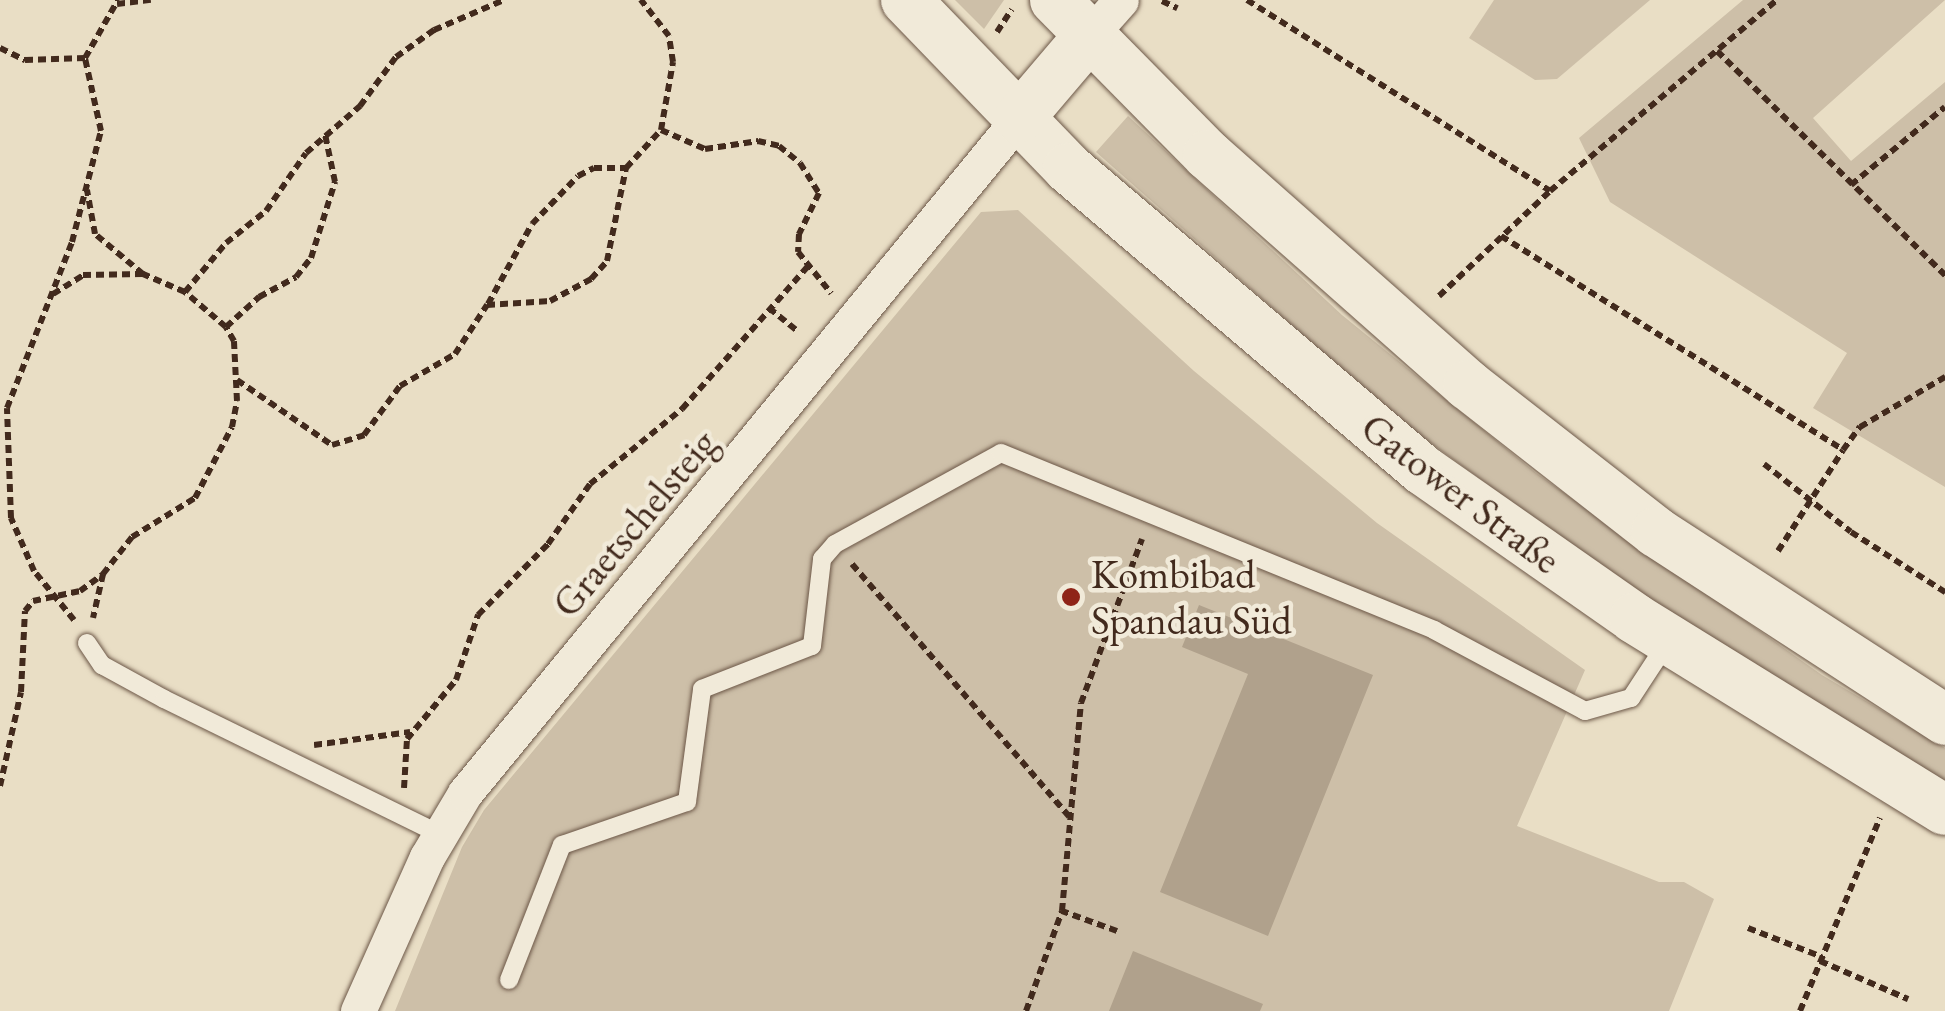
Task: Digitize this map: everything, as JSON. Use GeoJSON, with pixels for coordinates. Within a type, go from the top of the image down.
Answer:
{"type":"FeatureCollection","features":[{"type":"Feature","properties":{"kind":"main road","name":"Gatower Straße"},"geometry":{"type":"LineString","coordinates":[[906,0],[1020,117],[1184,271],[1366,424],[1669,640],[1945,810]]}},
{"type":"Feature","properties":{"kind":"main road"},"geometry":{"type":"LineString","coordinates":[[1055,0],[1105,18],[1384,316],[1549,450],[1715,572],[1945,720]]}},
{"type":"Feature","properties":{"kind":"main road"},"geometry":{"type":"LineString","coordinates":[[1020,117],[1105,18]]}},
{"type":"Feature","properties":{"kind":"street","name":"Graetschelsteig"},"geometry":{"type":"LineString","coordinates":[[358,1011],[439,834],[465,793],[1020,117]]}},
{"type":"Feature","properties":{"kind":"lane"},"geometry":{"type":"LineString","coordinates":[[508,980],[562,845],[688,802],[702,689],[812,646],[822,559],[835,544],[1001,453],[1434,630],[1585,711],[1631,698],[1669,640]]}},
{"type":"Feature","properties":{"kind":"lane"},"geometry":{"type":"LineString","coordinates":[[87,643],[102,665],[439,834]]}},
{"type":"Feature","properties":{"kind":"path"},"geometry":{"type":"LineString","coordinates":[[87,643],[22,546],[4,487],[7,408],[52,294],[101,131],[86,58],[117,2],[151,0]]}},
{"type":"Feature","properties":{"kind":"path"},"geometry":{"type":"LineString","coordinates":[[185,292],[226,243],[266,210],[326,134],[360,106],[412,43],[504,0]]}},
{"type":"Feature","properties":{"kind":"path"},"geometry":{"type":"LineString","coordinates":[[487,305],[550,301],[591,279],[607,262],[626,168],[660,130],[673,62],[669,36],[641,0]]}},
{"type":"Feature","properties":{"kind":"path"},"geometry":{"type":"LineString","coordinates":[[990,41],[1018,0]]}},
{"type":"Feature","properties":{"kind":"path"},"geometry":{"type":"LineString","coordinates":[[1247,0],[1550,190]]}},
{"type":"Feature","properties":{"kind":"path"},"geometry":{"type":"LineString","coordinates":[[1439,296],[1550,190],[1777,0]]}},
{"type":"Feature","properties":{"kind":"path"},"geometry":{"type":"LineString","coordinates":[[1162,1],[1178,8]]}},
{"type":"Feature","properties":{"kind":"path"},"geometry":{"type":"LineString","coordinates":[[0,48],[25,60],[86,58]]}},
{"type":"Feature","properties":{"kind":"path"},"geometry":{"type":"LineString","coordinates":[[1717,51],[1945,275]]}},
{"type":"Feature","properties":{"kind":"path"},"geometry":{"type":"LineString","coordinates":[[1851,186],[1945,107]]}},
{"type":"Feature","properties":{"kind":"path"},"geometry":{"type":"LineString","coordinates":[[660,130],[705,149],[758,141],[779,146],[800,163],[819,192],[799,234],[798,252],[859,315]]}},
{"type":"Feature","properties":{"kind":"path"},"geometry":{"type":"LineString","coordinates":[[226,327],[259,297],[296,277],[311,258],[335,182],[326,134]]}},
{"type":"Feature","properties":{"kind":"path"},"geometry":{"type":"LineString","coordinates":[[237,380],[332,445],[364,435],[400,386],[455,354],[532,224],[578,176],[594,168],[626,168]]}},
{"type":"Feature","properties":{"kind":"path"},"geometry":{"type":"LineString","coordinates":[[0,786],[21,692],[21,620],[33,601],[80,591],[103,574],[127,542],[195,498],[208,481],[232,427],[237,380],[226,327],[185,292],[143,274],[95,234],[86,186]]}},
{"type":"Feature","properties":{"kind":"path"},"geometry":{"type":"LineString","coordinates":[[1502,236],[1843,450]]}},
{"type":"Feature","properties":{"kind":"path"},"geometry":{"type":"LineString","coordinates":[[407,818],[402,769],[411,732],[456,680],[478,615],[503,594],[509,577],[548,544],[601,473],[682,409],[808,266]]}},
{"type":"Feature","properties":{"kind":"path"},"geometry":{"type":"LineString","coordinates":[[52,294],[83,274],[143,274]]}},
{"type":"Feature","properties":{"kind":"path"},"geometry":{"type":"LineString","coordinates":[[1778,550],[1860,428],[1945,377]]}},
{"type":"Feature","properties":{"kind":"path"},"geometry":{"type":"LineString","coordinates":[[1764,464],[1945,592]]}},
{"type":"Feature","properties":{"kind":"path"},"geometry":{"type":"LineString","coordinates":[[1026,1011],[1039,960],[1062,912],[1081,703],[1152,514]]}},
{"type":"Feature","properties":{"kind":"path"},"geometry":{"type":"LineString","coordinates":[[835,544],[1070,817]]}},
{"type":"Feature","properties":{"kind":"path"},"geometry":{"type":"LineString","coordinates":[[87,643],[103,574]]}},
{"type":"Feature","properties":{"kind":"path"},"geometry":{"type":"LineString","coordinates":[[293,763],[320,741],[411,732]]}},
{"type":"Feature","properties":{"kind":"path"},"geometry":{"type":"LineString","coordinates":[[1800,1011],[1881,816]]}},
{"type":"Feature","properties":{"kind":"path"},"geometry":{"type":"LineString","coordinates":[[1062,912],[1117,931]]}},
{"type":"Feature","properties":{"kind":"path"},"geometry":{"type":"LineString","coordinates":[[1748,928],[1908,998]]}},
{"type":"Feature","properties":{"kind":"shaded area"},"geometry":{"type":"Polygon","coordinates":[[[955,0],[1004,0],[984,29],[955,0]]]}},
{"type":"Feature","properties":{"kind":"shaded area"},"geometry":{"type":"Polygon","coordinates":[[[1494,0],[1650,0],[1557,79],[1535,80],[1469,38],[1494,0]]]}},
{"type":"Feature","properties":{"kind":"shaded area"},"geometry":{"type":"Polygon","coordinates":[[[1743,0],[1945,0],[1813,118],[1851,161],[1945,82],[1945,487],[1813,408],[1847,353],[1610,202],[1579,138],[1743,0]]]}},
{"type":"Feature","properties":{"kind":"shaded area"},"geometry":{"type":"Polygon","coordinates":[[[1128,116],[1342,315],[1536,473],[1822,675],[1945,748],[1945,781],[1612,575],[1398,419],[1096,152],[1128,116]]]}},
{"type":"Feature","properties":{"kind":"shaded area","name":"Kombibad Spandau Süd"},"geometry":{"type":"Polygon","coordinates":[[[1018,210],[1194,371],[1377,523],[1585,670],[1517,826],[1659,882],[1684,882],[1714,899],[1669,1011],[395,1011],[462,847],[484,810],[981,212],[1018,210]]]}},
{"type":"Feature","properties":{"kind":"shaded area"},"geometry":{"type":"Polygon","coordinates":[[[1199,605],[1373,675],[1268,936],[1160,892],[1248,674],[1182,647],[1199,605]]]}},
{"type":"Feature","properties":{"kind":"shaded area"},"geometry":{"type":"Polygon","coordinates":[[[1133,951],[1263,1004],[1260,1011],[1109,1011],[1133,951]]]}},
{"type":"Feature","properties":{"kind":"place","name":"Kombibad Spandau Süd"},"geometry":{"type":"Point","coordinates":[1071,597]}}]}
